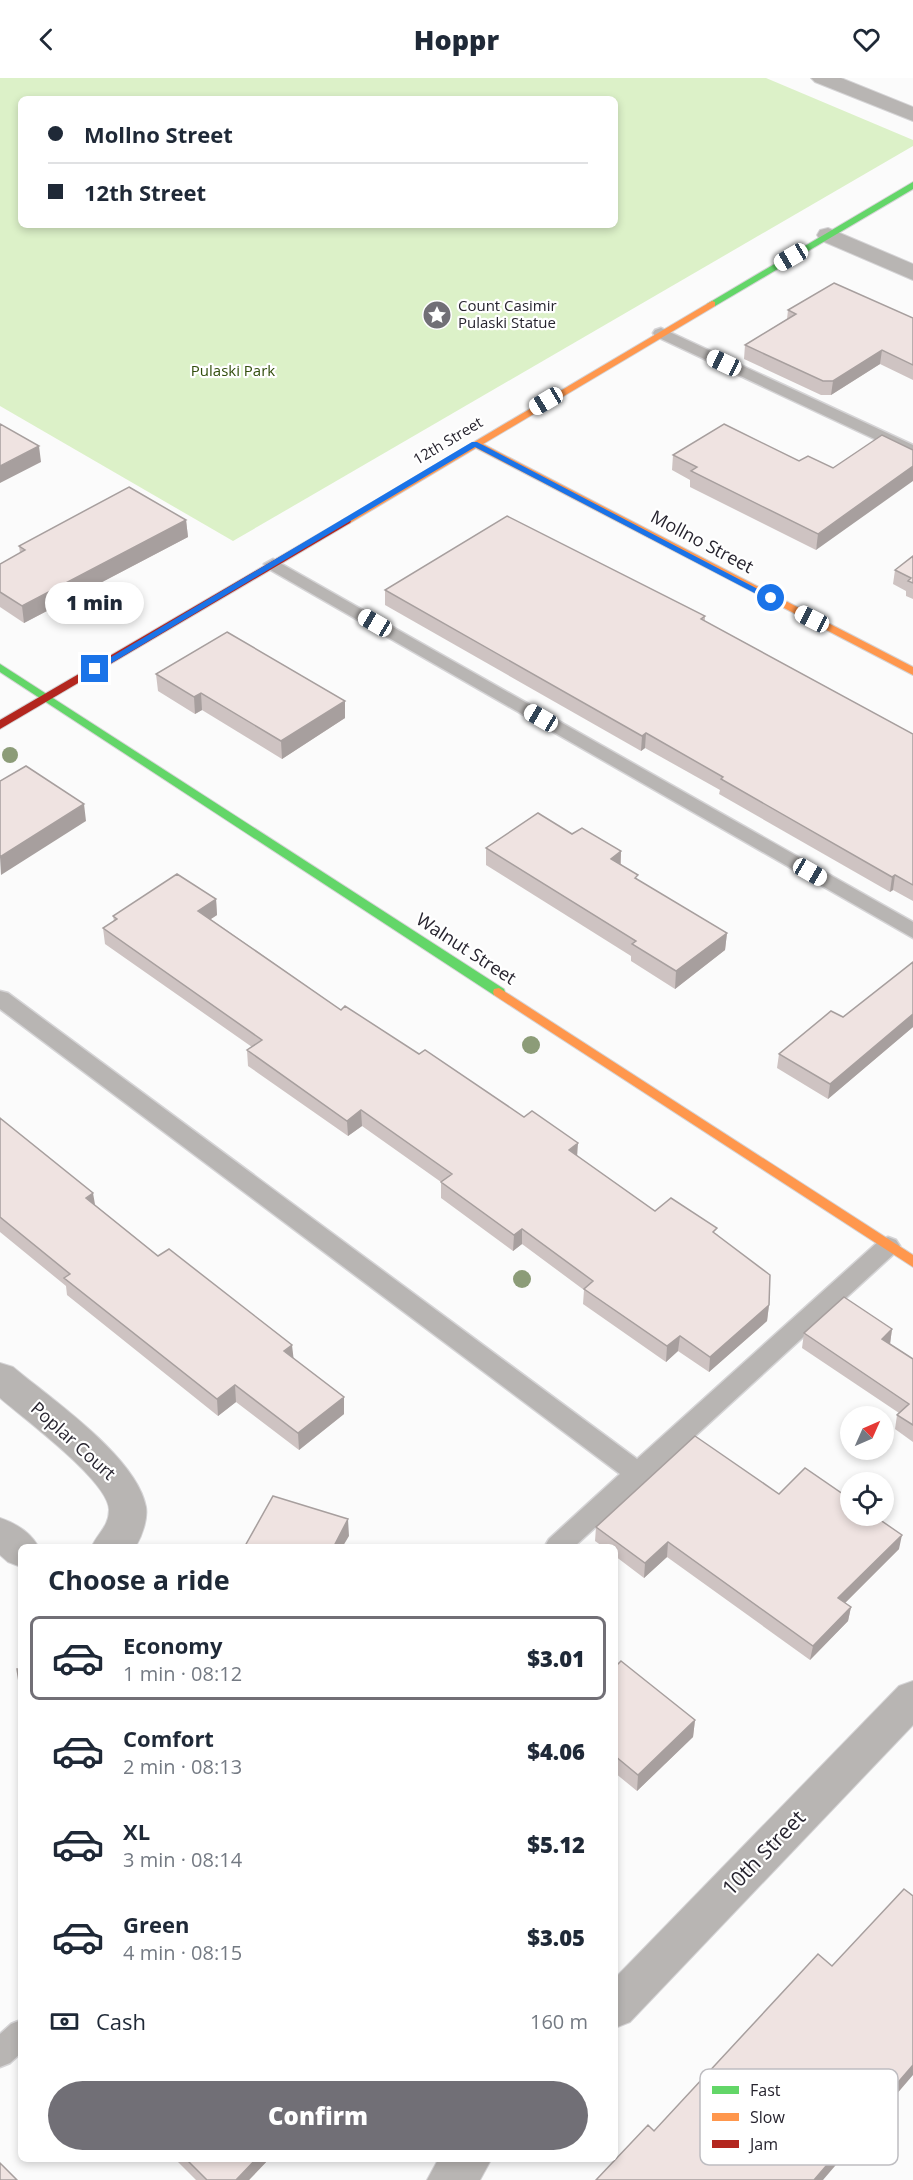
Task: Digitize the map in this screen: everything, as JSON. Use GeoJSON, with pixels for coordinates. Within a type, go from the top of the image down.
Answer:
{"type":"FeatureCollection","features":[{"type":"Feature","properties":{"kind":"street"},"geometry":{"type":"LineString","coordinates":[[822,78],[913,115]]}},
{"type":"Feature","properties":{"kind":"street","name":"12th Street"},"geometry":{"type":"LineString","coordinates":[[0,724],[913,185]]}},
{"type":"Feature","properties":{"kind":"street"},"geometry":{"type":"LineString","coordinates":[[828,236],[913,273]]}},
{"type":"Feature","properties":{"kind":"street","name":"Mollno Street"},"geometry":{"type":"LineString","coordinates":[[475,444],[913,672]]}},
{"type":"Feature","properties":{"kind":"street","name":"Walnut Street"},"geometry":{"type":"LineString","coordinates":[[0,667],[913,1262]]}},
{"type":"Feature","properties":{"kind":"street","name":"Poplar Court"},"geometry":{"type":"LineString","coordinates":[[0,1377],[101,1463],[119,1483],[128,1508],[123,1534],[113,1544]]}},
{"type":"Feature","properties":{"kind":"street"},"geometry":{"type":"LineString","coordinates":[[0,1533],[18,1548]]}},
{"type":"Feature","properties":{"kind":"street","name":"10th Street"},"geometry":{"type":"LineString","coordinates":[[618,2005],[913,1698]]}},
{"type":"Feature","properties":{"kind":"street"},"geometry":{"type":"LineString","coordinates":[[449,2180],[466,2162]]}},
{"type":"Feature","properties":{"kind":"lane"},"geometry":{"type":"LineString","coordinates":[[660,333],[913,452]]}},
{"type":"Feature","properties":{"kind":"lane"},"geometry":{"type":"LineString","coordinates":[[273,564],[913,931]]}},
{"type":"Feature","properties":{"kind":"lane"},"geometry":{"type":"LineString","coordinates":[[0,998],[638,1474]]}},
{"type":"Feature","properties":{"kind":"lane"},"geometry":{"type":"LineString","coordinates":[[560,1544],[888,1246]]}},
{"type":"Feature","properties":{"kind":"lane"},"geometry":{"type":"LineString","coordinates":[[0,2053],[18,2037]]}},
{"type":"Feature","properties":{"kind":"green space","name":"Pulaski Park"},"geometry":{"type":"Polygon","coordinates":[[[0,78],[766,78],[913,140],[913,146],[233,541],[0,406],[0,78]]]}},
{"type":"Feature","properties":{"kind":"building"},"geometry":{"type":"Polygon","coordinates":[[[834,283],[913,318],[913,365],[882,350],[833,381],[823,381],[745,345],[796,314],[788,310],[834,283]]]}},
{"type":"Feature","properties":{"kind":"building"},"geometry":{"type":"Polygon","coordinates":[[[0,424],[39,446],[0,466],[0,424]]]}},
{"type":"Feature","properties":{"kind":"building"},"geometry":{"type":"Polygon","coordinates":[[[724,424],[799,461],[808,456],[833,468],[882,435],[913,450],[913,466],[818,534],[691,471],[697,467],[673,455],[724,424]]]}},
{"type":"Feature","properties":{"kind":"building"},"geometry":{"type":"Polygon","coordinates":[[[129,487],[186,520],[22,606],[0,592],[0,564],[25,550],[19,546],[129,487]]]}},
{"type":"Feature","properties":{"kind":"building"},"geometry":{"type":"Polygon","coordinates":[[[507,516],[705,616],[701,619],[913,734],[913,885],[895,875],[892,877],[721,779],[723,777],[646,733],[642,736],[385,590],[507,516]]]}},
{"type":"Feature","properties":{"kind":"building"},"geometry":{"type":"Polygon","coordinates":[[[913,556],[913,583],[908,581],[911,578],[895,570],[913,556]]]}},
{"type":"Feature","properties":{"kind":"building"},"geometry":{"type":"Polygon","coordinates":[[[227,632],[345,701],[281,741],[201,693],[194,697],[156,674],[227,632]]]}},
{"type":"Feature","properties":{"kind":"building"},"geometry":{"type":"Polygon","coordinates":[[[26,766],[84,804],[0,857],[0,781],[26,766]]]}},
{"type":"Feature","properties":{"kind":"building"},"geometry":{"type":"Polygon","coordinates":[[[538,813],[572,834],[582,828],[621,851],[611,859],[638,875],[635,878],[727,933],[676,971],[632,944],[636,941],[486,848],[538,813]]]}},
{"type":"Feature","properties":{"kind":"building"},"geometry":{"type":"Polygon","coordinates":[[[177,874],[216,899],[198,911],[341,1010],[345,1006],[419,1054],[425,1050],[524,1117],[532,1111],[578,1143],[569,1150],[655,1211],[671,1198],[717,1228],[713,1232],[770,1275],[769,1305],[710,1357],[680,1336],[667,1346],[584,1289],[593,1281],[522,1229],[514,1235],[441,1182],[452,1174],[361,1110],[347,1121],[247,1050],[262,1040],[103,928],[117,919],[113,916],[177,874]]]}},
{"type":"Feature","properties":{"kind":"building"},"geometry":{"type":"Polygon","coordinates":[[[913,962],[913,1014],[830,1084],[779,1054],[831,1011],[843,1017],[913,962]]]}},
{"type":"Feature","properties":{"kind":"building"},"geometry":{"type":"Polygon","coordinates":[[[0,1118],[93,1193],[86,1198],[158,1256],[169,1249],[292,1345],[284,1351],[344,1397],[298,1433],[235,1385],[217,1399],[64,1278],[70,1274],[0,1217],[0,1118]]]}},
{"type":"Feature","properties":{"kind":"building"},"geometry":{"type":"Polygon","coordinates":[[[844,1297],[892,1329],[882,1339],[913,1359],[913,1425],[897,1415],[909,1404],[804,1333],[844,1297]]]}},
{"type":"Feature","properties":{"kind":"building"},"geometry":{"type":"Polygon","coordinates":[[[695,1436],[779,1494],[805,1468],[840,1492],[840,1526],[889,1526],[902,1535],[838,1598],[851,1607],[813,1646],[668,1542],[645,1563],[596,1527],[695,1436]]]}},
{"type":"Feature","properties":{"kind":"building"},"geometry":{"type":"Polygon","coordinates":[[[273,1496],[348,1519],[335,1544],[246,1544],[273,1496]]]}},
{"type":"Feature","properties":{"kind":"building"},"geometry":{"type":"Polygon","coordinates":[[[621,1661],[695,1720],[638,1775],[618,1758],[618,1664],[621,1661]]]}},
{"type":"Feature","properties":{"kind":"building"},"geometry":{"type":"Polygon","coordinates":[[[904,1889],[913,1896],[913,2065],[898,2082],[898,2069],[711,2069],[818,1954],[832,1966],[904,1889]]]}},
{"type":"Feature","properties":{"kind":"building"},"geometry":{"type":"Polygon","coordinates":[[[700,2081],[700,2165],[827,2165],[814,2180],[596,2180],[613,2162],[618,2162],[618,2157],[648,2125],[654,2131],[700,2081]]]}},
{"type":"Feature","properties":{"kind":"building"},"geometry":{"type":"Polygon","coordinates":[[[189,2162],[253,2162],[236,2180],[207,2180],[189,2162]]]}},
{"type":"Feature","properties":{"kind":"building"},"geometry":{"type":"Polygon","coordinates":[[[0,2163],[17,2180],[0,2180],[0,2163]]]}},
{"type":"Feature","properties":{"kind":"traffic: fast"},"geometry":{"type":"LineString","coordinates":[[712,304],[913,185]]}},
{"type":"Feature","properties":{"kind":"traffic: fast"},"geometry":{"type":"LineString","coordinates":[[0,667],[499,992]]}},
{"type":"Feature","properties":{"kind":"traffic: slow"},"geometry":{"type":"LineString","coordinates":[[346,521],[712,304]]}},
{"type":"Feature","properties":{"kind":"traffic: slow"},"geometry":{"type":"LineString","coordinates":[[475,444],[913,672]]}},
{"type":"Feature","properties":{"kind":"traffic: slow"},"geometry":{"type":"LineString","coordinates":[[499,992],[913,1262]]}},
{"type":"Feature","properties":{"kind":"traffic: jam"},"geometry":{"type":"LineString","coordinates":[[0,725],[346,521]]}},
{"type":"Feature","properties":{"kind":"place","name":"Count Casimir Pulaski Statue"},"geometry":{"type":"Point","coordinates":[437,315]}},
{"type":"Feature","properties":{"kind":"route"},"geometry":{"type":"LineString","coordinates":[[95,669],[475,444],[771,598]]}}]}
